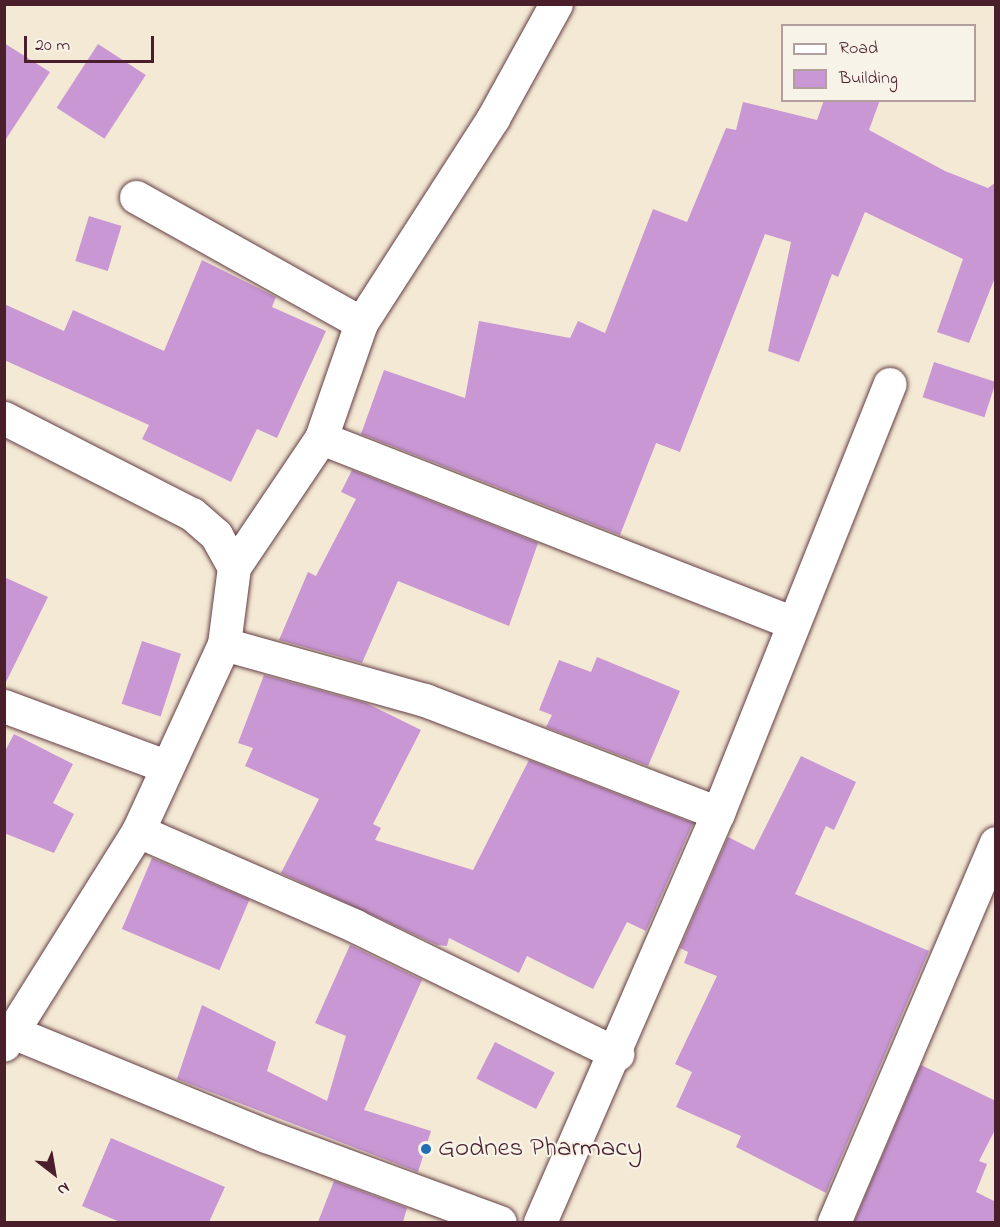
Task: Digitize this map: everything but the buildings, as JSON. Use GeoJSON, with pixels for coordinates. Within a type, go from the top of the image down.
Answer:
{"type":"FeatureCollection","features":[{"type":"Feature","properties":{"kind":"street"},"geometry":{"type":"LineString","coordinates":[[500,1222],[7,1038],[138,831],[165,766],[225,644],[234,567],[321,438],[361,323],[493,118],[555,4]]}},
{"type":"Feature","properties":{"kind":"street"},"geometry":{"type":"LineString","coordinates":[[136,197],[361,323]]}},
{"type":"Feature","properties":{"kind":"street"},"geometry":{"type":"LineString","coordinates":[[540,1222],[617,1054],[718,813],[791,622],[890,384]]}},
{"type":"Feature","properties":{"kind":"street"},"geometry":{"type":"LineString","coordinates":[[4,418],[192,514],[216,535],[234,567]]}},
{"type":"Feature","properties":{"kind":"street"},"geometry":{"type":"LineString","coordinates":[[321,438],[791,622]]}},
{"type":"Feature","properties":{"kind":"street"},"geometry":{"type":"LineString","coordinates":[[225,644],[425,699],[718,813]]}},
{"type":"Feature","properties":{"kind":"street"},"geometry":{"type":"LineString","coordinates":[[4,706],[165,766]]}},
{"type":"Feature","properties":{"kind":"street"},"geometry":{"type":"LineString","coordinates":[[138,831],[355,926],[617,1054]]}},
{"type":"Feature","properties":{"kind":"street"},"geometry":{"type":"LineString","coordinates":[[834,1222],[996,843]]}},
{"type":"Feature","properties":{"kind":"place","name":"Godnes Pharmacy"},"geometry":{"type":"Point","coordinates":[426,1149]}}]}
